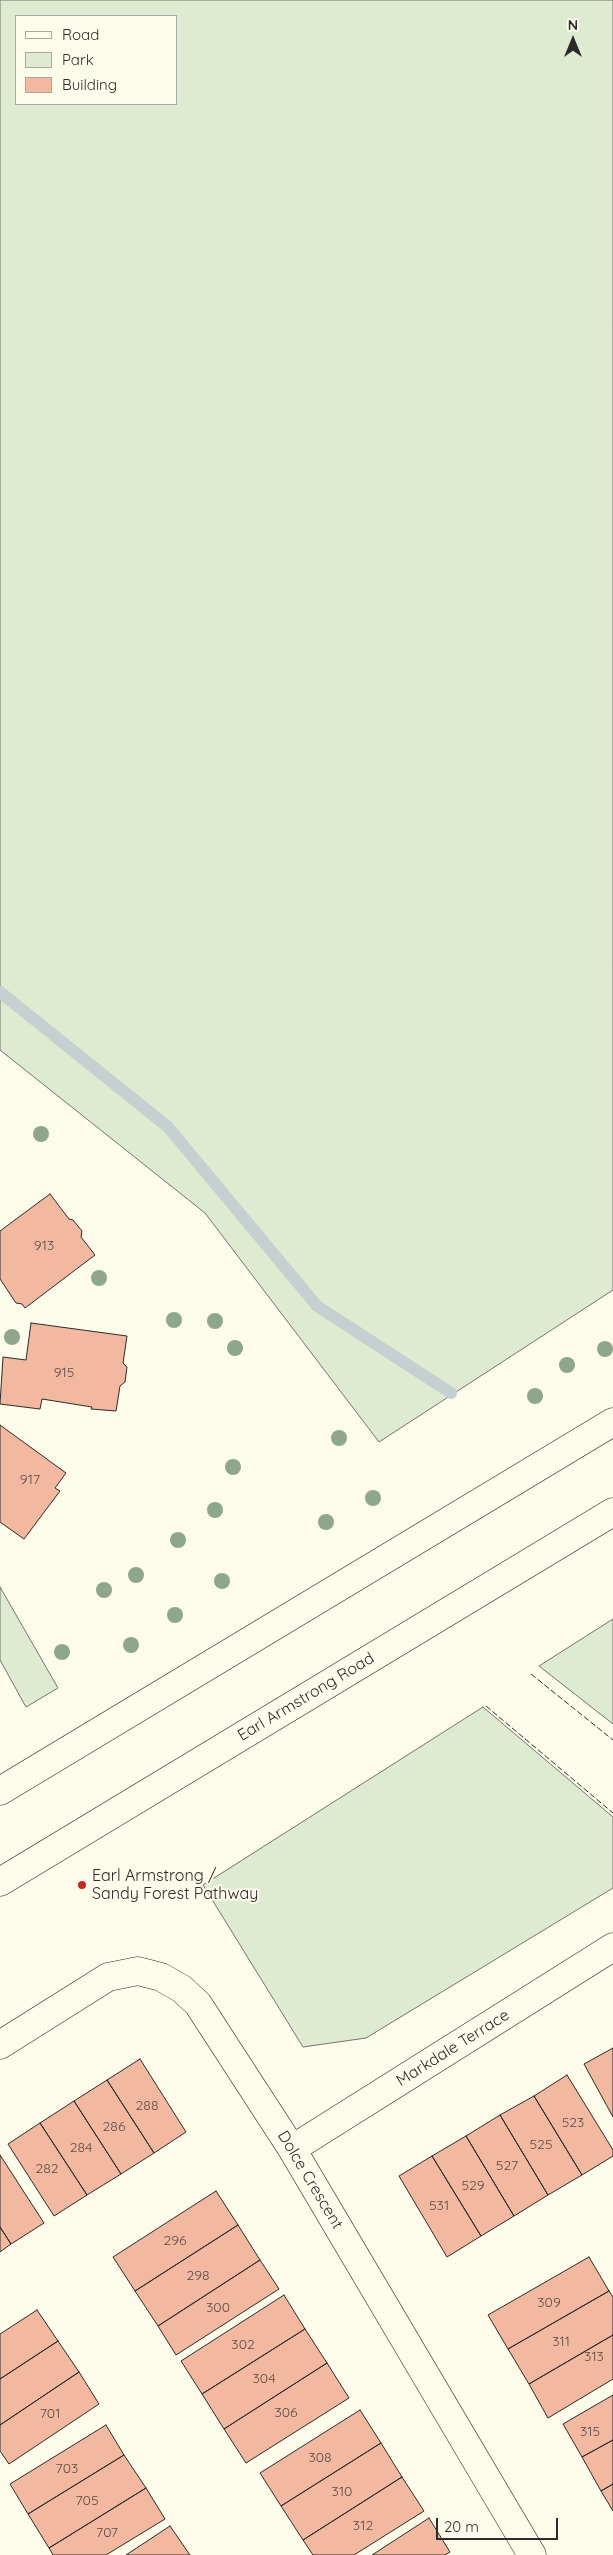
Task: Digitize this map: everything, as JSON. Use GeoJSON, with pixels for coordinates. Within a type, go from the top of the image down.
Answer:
{"type":"FeatureCollection","features":[{"type":"Feature","properties":{"kind":"main road"},"geometry":{"type":"LineString","coordinates":[[0,1791],[613,1422]]}},
{"type":"Feature","properties":{"kind":"main road","name":"Earl Armstrong Road"},"geometry":{"type":"LineString","coordinates":[[0,1882],[613,1512]]}},
{"type":"Feature","properties":{"kind":"main road","name":"Markdale Terrace"},"geometry":{"type":"LineString","coordinates":[[292,2149],[613,1948]]}},
{"type":"Feature","properties":{"kind":"main road","name":"Dolce Crescent"},"geometry":{"type":"LineString","coordinates":[[0,2045],[108,1976],[138,1971],[161,1977],[182,1989],[198,2004],[292,2149],[532,2555]]}},
{"type":"Feature","properties":{"kind":"green space"},"geometry":{"type":"Polygon","coordinates":[[[0,0],[613,0],[613,1290],[379,1442],[205,1213],[0,1050],[0,0]]]}},
{"type":"Feature","properties":{"kind":"green space"},"geometry":{"type":"Polygon","coordinates":[[[0,1587],[58,1688],[26,1707],[0,1660],[0,1587]]]}},
{"type":"Feature","properties":{"kind":"green space"},"geometry":{"type":"Polygon","coordinates":[[[613,1619],[613,1724],[539,1666],[613,1619]]]}},
{"type":"Feature","properties":{"kind":"green space"},"geometry":{"type":"Polygon","coordinates":[[[483,1707],[613,1817],[613,1888],[366,2038],[303,2047],[203,1885],[483,1707]]]}},
{"type":"Feature","properties":{"kind":"building"},"geometry":{"type":"Polygon","coordinates":[[[50,1194],[69,1219],[73,1220],[82,1231],[81,1237],[95,1255],[25,1308],[22,1304],[16,1303],[0,1279],[0,1231],[50,1194]]]}},
{"type":"Feature","properties":{"kind":"building"},"geometry":{"type":"Polygon","coordinates":[[[31,1323],[127,1336],[123,1363],[127,1367],[125,1382],[120,1386],[116,1411],[91,1409],[92,1407],[42,1399],[40,1409],[0,1404],[3,1357],[26,1360],[31,1323]]]}},
{"type":"Feature","properties":{"kind":"building"},"geometry":{"type":"Polygon","coordinates":[[[0,1425],[66,1473],[55,1488],[60,1491],[24,1539],[0,1522],[0,1425]]]}},
{"type":"Feature","properties":{"kind":"building"},"geometry":{"type":"Polygon","coordinates":[[[613,2048],[613,2117],[584,2064],[613,2048]]]}},
{"type":"Feature","properties":{"kind":"building"},"geometry":{"type":"Polygon","coordinates":[[[140,2059],[186,2132],[154,2153],[107,2080],[140,2059]]]}},
{"type":"Feature","properties":{"kind":"building"},"geometry":{"type":"Polygon","coordinates":[[[567,2075],[613,2150],[613,2156],[582,2175],[534,2096],[567,2075]]]}},
{"type":"Feature","properties":{"kind":"building"},"geometry":{"type":"Polygon","coordinates":[[[107,2080],[154,2153],[121,2174],[74,2101],[107,2080]]]}},
{"type":"Feature","properties":{"kind":"building"},"geometry":{"type":"Polygon","coordinates":[[[534,2096],[582,2175],[548,2195],[500,2115],[534,2096]]]}},
{"type":"Feature","properties":{"kind":"building"},"geometry":{"type":"Polygon","coordinates":[[[74,2101],[121,2174],[87,2195],[40,2123],[74,2101]]]}},
{"type":"Feature","properties":{"kind":"building"},"geometry":{"type":"Polygon","coordinates":[[[500,2115],[548,2195],[514,2216],[466,2136],[500,2115]]]}},
{"type":"Feature","properties":{"kind":"building"},"geometry":{"type":"Polygon","coordinates":[[[40,2123],[87,2195],[54,2216],[8,2144],[40,2123]]]}},
{"type":"Feature","properties":{"kind":"building"},"geometry":{"type":"Polygon","coordinates":[[[466,2136],[514,2216],[481,2236],[432,2156],[466,2136]]]}},
{"type":"Feature","properties":{"kind":"building"},"geometry":{"type":"Polygon","coordinates":[[[0,2155],[44,2223],[11,2244],[0,2227],[0,2155]]]}},
{"type":"Feature","properties":{"kind":"building"},"geometry":{"type":"Polygon","coordinates":[[[432,2156],[481,2236],[447,2257],[399,2176],[432,2156]]]}},
{"type":"Feature","properties":{"kind":"building"},"geometry":{"type":"Polygon","coordinates":[[[216,2191],[238,2225],[135,2291],[113,2257],[216,2191]]]}},
{"type":"Feature","properties":{"kind":"building"},"geometry":{"type":"Polygon","coordinates":[[[238,2225],[260,2260],[158,2326],[135,2291],[238,2225]]]}},
{"type":"Feature","properties":{"kind":"building"},"geometry":{"type":"Polygon","coordinates":[[[0,2227],[11,2244],[0,2252],[0,2227]]]}},
{"type":"Feature","properties":{"kind":"building"},"geometry":{"type":"Polygon","coordinates":[[[589,2257],[609,2291],[508,2349],[488,2315],[589,2257]]]}},
{"type":"Feature","properties":{"kind":"building"},"geometry":{"type":"Polygon","coordinates":[[[260,2260],[279,2289],[176,2355],[158,2326],[260,2260]]]}},
{"type":"Feature","properties":{"kind":"building"},"geometry":{"type":"Polygon","coordinates":[[[609,2291],[613,2297],[613,2335],[529,2384],[508,2349],[609,2291]]]}},
{"type":"Feature","properties":{"kind":"building"},"geometry":{"type":"Polygon","coordinates":[[[284,2295],[305,2329],[202,2394],[181,2361],[284,2295]]]}},
{"type":"Feature","properties":{"kind":"building"},"geometry":{"type":"Polygon","coordinates":[[[37,2310],[58,2341],[0,2379],[0,2334],[37,2310]]]}},
{"type":"Feature","properties":{"kind":"building"},"geometry":{"type":"Polygon","coordinates":[[[305,2329],[327,2363],[224,2429],[202,2394],[305,2329]]]}},
{"type":"Feature","properties":{"kind":"building"},"geometry":{"type":"Polygon","coordinates":[[[613,2335],[613,2379],[548,2418],[529,2384],[613,2335]]]}},
{"type":"Feature","properties":{"kind":"building"},"geometry":{"type":"Polygon","coordinates":[[[58,2341],[79,2372],[0,2425],[0,2379],[58,2341]]]}},
{"type":"Feature","properties":{"kind":"building"},"geometry":{"type":"Polygon","coordinates":[[[327,2363],[349,2398],[246,2463],[224,2429],[327,2363]]]}},
{"type":"Feature","properties":{"kind":"building"},"geometry":{"type":"Polygon","coordinates":[[[79,2372],[99,2404],[9,2464],[0,2451],[0,2425],[79,2372]]]}},
{"type":"Feature","properties":{"kind":"building"},"geometry":{"type":"Polygon","coordinates":[[[613,2395],[613,2440],[582,2457],[563,2424],[613,2395]]]}},
{"type":"Feature","properties":{"kind":"building"},"geometry":{"type":"Polygon","coordinates":[[[360,2410],[381,2443],[281,2506],[260,2473],[360,2410]]]}},
{"type":"Feature","properties":{"kind":"building"},"geometry":{"type":"Polygon","coordinates":[[[106,2425],[124,2455],[28,2514],[10,2484],[106,2425]]]}},
{"type":"Feature","properties":{"kind":"building"},"geometry":{"type":"Polygon","coordinates":[[[613,2440],[613,2484],[601,2491],[582,2457],[613,2440]]]}},
{"type":"Feature","properties":{"kind":"building"},"geometry":{"type":"Polygon","coordinates":[[[381,2443],[402,2477],[303,2540],[281,2506],[381,2443]]]}},
{"type":"Feature","properties":{"kind":"building"},"geometry":{"type":"Polygon","coordinates":[[[124,2455],[146,2488],[49,2548],[28,2514],[124,2455]]]}},
{"type":"Feature","properties":{"kind":"building"},"geometry":{"type":"Polygon","coordinates":[[[402,2477],[424,2511],[354,2555],[313,2555],[303,2540],[402,2477]]]}},
{"type":"Feature","properties":{"kind":"building"},"geometry":{"type":"Polygon","coordinates":[[[613,2484],[613,2511],[601,2491],[613,2484]]]}},
{"type":"Feature","properties":{"kind":"building"},"geometry":{"type":"Polygon","coordinates":[[[146,2488],[165,2519],[106,2555],[53,2555],[49,2548],[146,2488]]]}},
{"type":"Feature","properties":{"kind":"building"},"geometry":{"type":"Polygon","coordinates":[[[429,2518],[450,2552],[445,2555],[372,2555],[429,2518]]]}},
{"type":"Feature","properties":{"kind":"building"},"geometry":{"type":"Polygon","coordinates":[[[170,2526],[190,2555],[126,2555],[170,2526]]]}},
{"type":"Feature","properties":{"kind":"waterway"},"geometry":{"type":"LineString","coordinates":[[0,992],[168,1127],[317,1306],[451,1393]]}},
{"type":"Feature","properties":{"kind":"fence"},"geometry":{"type":"LineString","coordinates":[[531,1674],[613,1740]]}},
{"type":"Feature","properties":{"kind":"fence"},"geometry":{"type":"LineString","coordinates":[[486,1706],[613,1813]]}},
{"type":"Feature","properties":{"kind":"place","name":"Earl Armstrong / Sandy Forest Pathway"},"geometry":{"type":"Point","coordinates":[82,1885]}}]}
